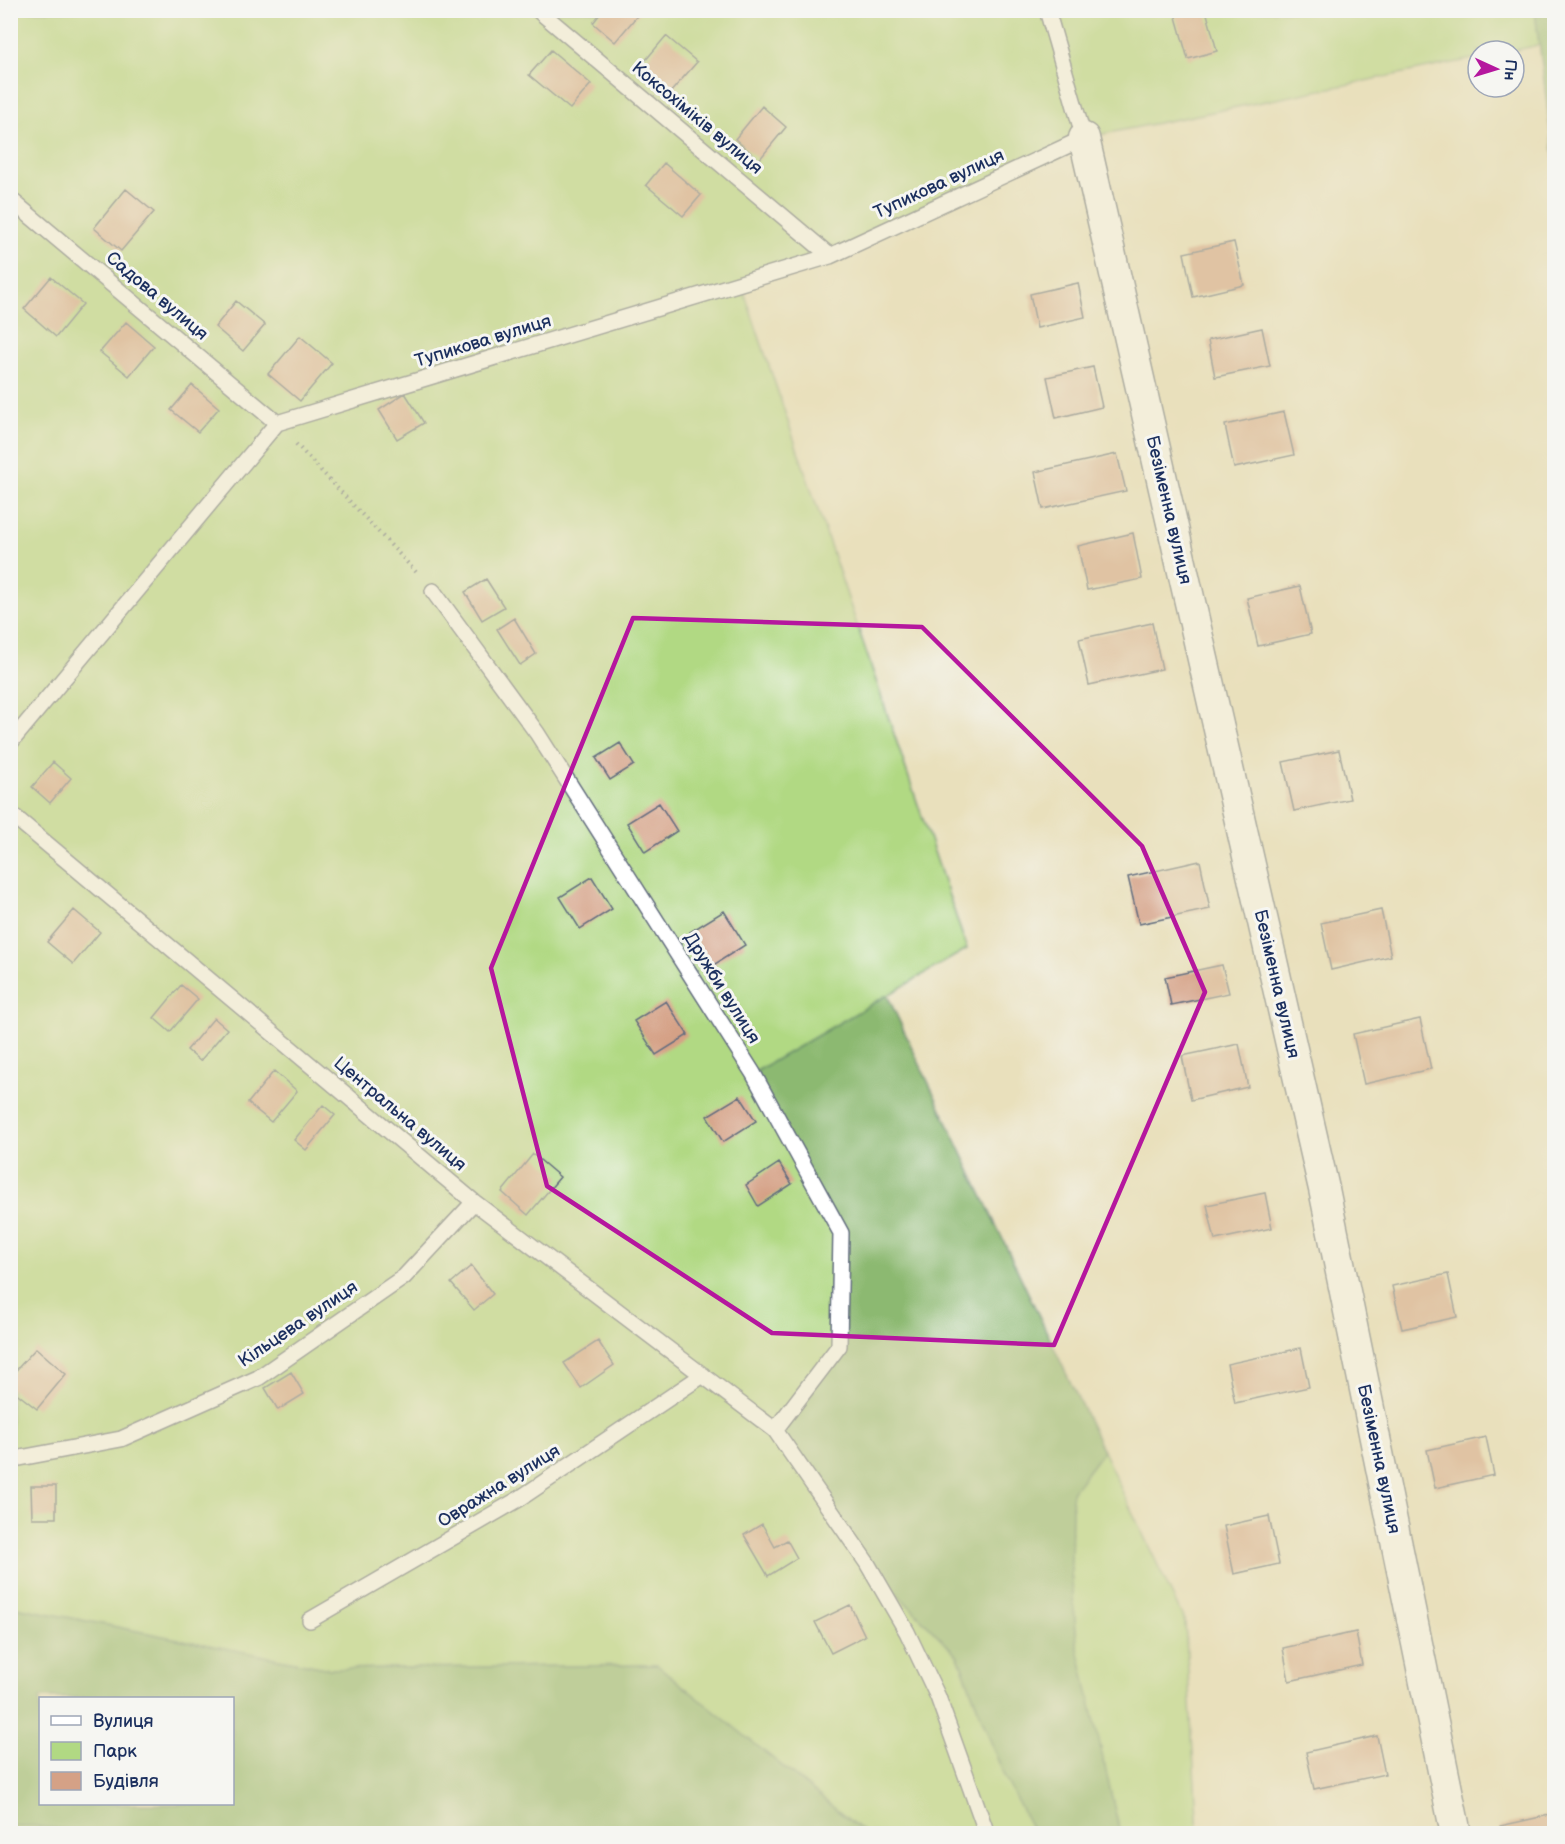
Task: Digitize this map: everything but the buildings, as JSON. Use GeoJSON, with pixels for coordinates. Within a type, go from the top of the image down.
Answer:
{"type":"FeatureCollection","features":[{"type":"Feature","properties":{"kind":"street","name":"Безіменна вулиця"},"geometry":{"type":"LineString","coordinates":[[1084,138],[1324,1190],[1456,1833]]}},
{"type":"Feature","properties":{"kind":"lane","name":"Коксохіміків вулиця"},"geometry":{"type":"LineString","coordinates":[[538,10],[830,256]]}},
{"type":"Feature","properties":{"kind":"lane"},"geometry":{"type":"LineString","coordinates":[[1047,10],[1084,138]]}},
{"type":"Feature","properties":{"kind":"lane","name":"Тупикова вулиця"},"geometry":{"type":"LineString","coordinates":[[278,423],[830,256],[1084,138]]}},
{"type":"Feature","properties":{"kind":"lane","name":"Садова вулиця"},"geometry":{"type":"LineString","coordinates":[[10,199],[278,423]]}},
{"type":"Feature","properties":{"kind":"lane"},"geometry":{"type":"LineString","coordinates":[[10,743],[278,423]]}},
{"type":"Feature","properties":{"kind":"lane","name":"Дружби вулиця"},"geometry":{"type":"LineString","coordinates":[[433,591],[537,733],[715,1013],[753,1073],[841,1233],[839,1346],[775,1430]]}},
{"type":"Feature","properties":{"kind":"lane","name":"Центральна вулиця"},"geometry":{"type":"LineString","coordinates":[[10,813],[474,1202],[775,1430],[867,1563],[907,1632],[938,1697],[987,1833]]}},
{"type":"Feature","properties":{"kind":"lane","name":"Кільцева вулиця"},"geometry":{"type":"LineString","coordinates":[[14,1455],[121,1439],[258,1378],[404,1277],[474,1202]]}},
{"type":"Feature","properties":{"kind":"lane","name":"Овражна вулиця"},"geometry":{"type":"LineString","coordinates":[[310,1620],[519,1499],[703,1375]]}},
{"type":"Feature","properties":{"kind":"path"},"geometry":{"type":"LineString","coordinates":[[278,423],[433,591]]}},
{"type":"Feature","properties":{"kind":"highlighted area"},"geometry":{"type":"Polygon","coordinates":[[[633,618],[922,627],[1142,846],[1205,992],[1054,1345],[772,1333],[547,1186],[491,968],[633,618]]]}},
{"type":"Feature","properties":{"kind":"green space"},"geometry":{"type":"Polygon","coordinates":[[[10,11],[1535,11],[1539,45],[1526,48],[1526,39],[1466,39],[1466,60],[1084,138],[830,256],[741,283],[967,949],[754,1073],[841,1233],[867,1563],[958,1656],[1004,1776],[1034,1833],[865,1833],[657,1665],[330,1669],[11,1606],[10,11]]]}},
{"type":"Feature","properties":{"kind":"green space"},"geometry":{"type":"Polygon","coordinates":[[[1535,11],[1554,11],[1554,160],[1535,11]]]}},
{"type":"Feature","properties":{"kind":"green space"},"geometry":{"type":"Polygon","coordinates":[[[887,995],[1103,1451],[1072,1492],[1071,1571],[1077,1644],[1120,1833],[1034,1833],[1004,1776],[958,1656],[867,1563],[775,1430],[839,1346],[841,1233],[753,1073],[887,995]]]}},
{"type":"Feature","properties":{"kind":"green space"},"geometry":{"type":"Polygon","coordinates":[[[1103,1451],[1185,1622],[1198,1833],[1120,1833],[1077,1644],[1071,1571],[1072,1492],[1103,1451]]]}},
{"type":"Feature","properties":{"kind":"green space"},"geometry":{"type":"Polygon","coordinates":[[[10,1606],[330,1669],[657,1665],[865,1833],[107,1834],[33,1826],[11,1826],[10,1606]]]}},
{"type":"Feature","properties":{"kind":"green space"},"geometry":{"type":"Polygon","coordinates":[[[11,1826],[33,1826],[107,1833],[11,1834],[11,1826]]]}}]}
